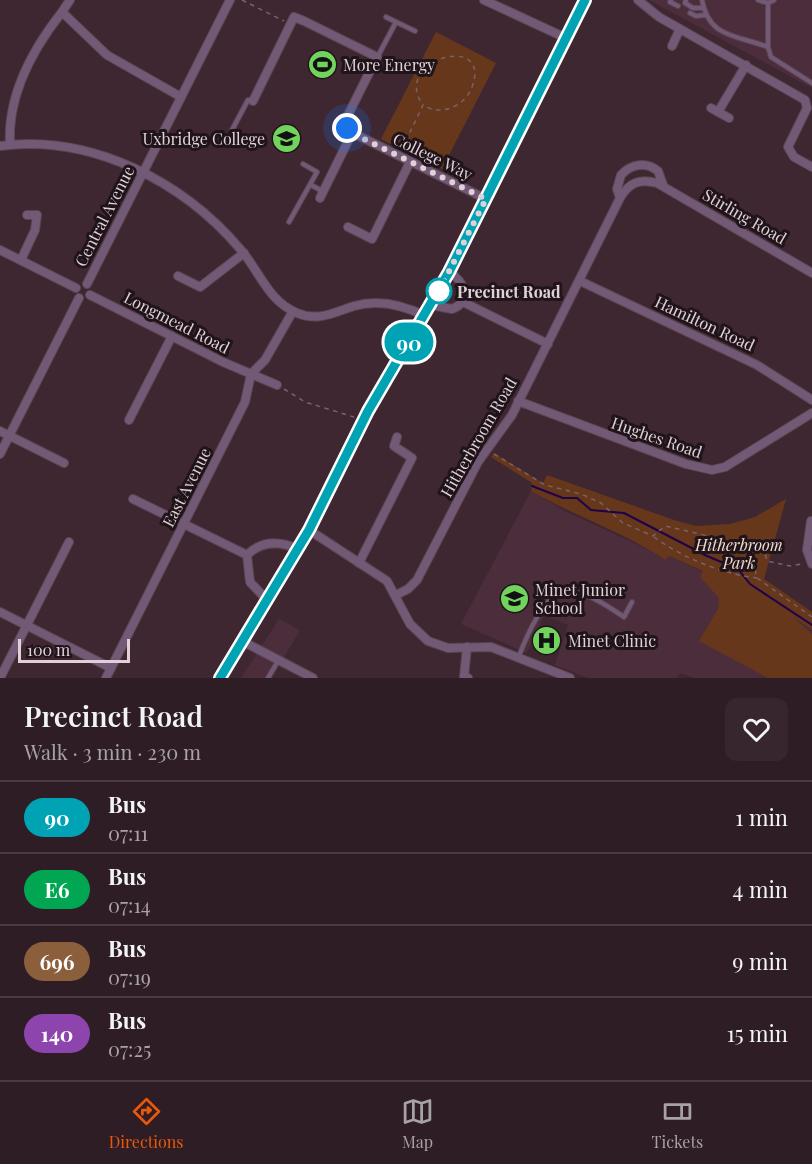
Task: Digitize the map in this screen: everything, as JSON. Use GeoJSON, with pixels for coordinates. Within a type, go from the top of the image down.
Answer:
{"type":"FeatureCollection","features":[{"type":"Feature","properties":{"kind":"street"},"geometry":{"type":"LineString","coordinates":[[10,145],[11,115],[19,85],[33,52],[70,0]]}},
{"type":"Feature","properties":{"kind":"street","name":"Central Avenue"},"geometry":{"type":"LineString","coordinates":[[87,284],[230,0]]}},
{"type":"Feature","properties":{"kind":"street"},"geometry":{"type":"LineString","coordinates":[[484,0],[566,38]]}},
{"type":"Feature","properties":{"kind":"street"},"geometry":{"type":"LineString","coordinates":[[220,678],[309,530],[363,421],[449,272],[585,0]]}},
{"type":"Feature","properties":{"kind":"street"},"geometry":{"type":"LineString","coordinates":[[638,0],[658,17],[746,65],[807,102],[807,110],[788,147],[795,158],[812,167]]}},
{"type":"Feature","properties":{"kind":"street"},"geometry":{"type":"LineString","coordinates":[[62,12],[107,55],[181,97]]}},
{"type":"Feature","properties":{"kind":"street"},"geometry":{"type":"LineString","coordinates":[[253,101],[294,17],[377,57],[346,120],[347,128],[352,133],[322,195]]}},
{"type":"Feature","properties":{"kind":"street"},"geometry":{"type":"LineString","coordinates":[[672,46],[680,29]]}},
{"type":"Feature","properties":{"kind":"street"},"geometry":{"type":"LineString","coordinates":[[729,118],[715,110],[746,65]]}},
{"type":"Feature","properties":{"kind":"street","name":"College Way"},"geometry":{"type":"LineString","coordinates":[[352,133],[486,199]]}},
{"type":"Feature","properties":{"kind":"street"},"geometry":{"type":"LineString","coordinates":[[0,147],[10,145],[68,147],[106,157],[143,173],[199,208],[244,253],[268,291],[293,311],[305,316],[322,316],[354,306],[384,303],[406,308],[425,316]]}},
{"type":"Feature","properties":{"kind":"street"},"geometry":{"type":"LineString","coordinates":[[348,227],[372,239],[410,162]]}},
{"type":"Feature","properties":{"kind":"street","name":"Hitherbroom Road"},"geometry":{"type":"LineString","coordinates":[[396,595],[408,590],[417,580],[487,449],[507,424],[620,198],[617,189],[619,178],[634,166],[647,165],[656,169],[663,185]]}},
{"type":"Feature","properties":{"kind":"street"},"geometry":{"type":"LineString","coordinates":[[620,198],[628,187],[639,181],[663,185]]}},
{"type":"Feature","properties":{"kind":"street","name":"Stirling Road"},"geometry":{"type":"LineString","coordinates":[[663,185],[812,273]]}},
{"type":"Feature","properties":{"kind":"street"},"geometry":{"type":"LineString","coordinates":[[21,260],[37,223],[37,215],[27,215]]}},
{"type":"Feature","properties":{"kind":"street"},"geometry":{"type":"LineString","coordinates":[[0,250],[76,288]]}},
{"type":"Feature","properties":{"kind":"street"},"geometry":{"type":"LineString","coordinates":[[178,276],[200,286],[244,253]]}},
{"type":"Feature","properties":{"kind":"street"},"geometry":{"type":"LineString","coordinates":[[431,305],[452,309],[463,302],[465,294],[463,287],[449,272]]}},
{"type":"Feature","properties":{"kind":"street","name":"Hamilton Road"},"geometry":{"type":"LineString","coordinates":[[580,280],[757,365],[812,400]]}},
{"type":"Feature","properties":{"kind":"street","name":"Central Avenue"},"geometry":{"type":"LineString","coordinates":[[79,298],[76,288],[80,284],[87,284]]}},
{"type":"Feature","properties":{"kind":"street","name":"Central Avenue"},"geometry":{"type":"LineString","coordinates":[[87,284],[91,289],[90,295]]}},
{"type":"Feature","properties":{"kind":"street"},"geometry":{"type":"LineString","coordinates":[[0,454],[79,298],[86,299],[90,295]]}},
{"type":"Feature","properties":{"kind":"street","name":"Longmead Road"},"geometry":{"type":"LineString","coordinates":[[90,295],[278,385]]}},
{"type":"Feature","properties":{"kind":"street"},"geometry":{"type":"LineString","coordinates":[[463,302],[548,344]]}},
{"type":"Feature","properties":{"kind":"street","name":"East Avenue"},"geometry":{"type":"LineString","coordinates":[[106,678],[245,402],[251,374],[266,360],[293,311]]}},
{"type":"Feature","properties":{"kind":"street"},"geometry":{"type":"LineString","coordinates":[[129,420],[172,336]]}},
{"type":"Feature","properties":{"kind":"street","name":"Hughes Road"},"geometry":{"type":"LineString","coordinates":[[518,400],[667,457],[712,470],[732,464],[812,413]]}},
{"type":"Feature","properties":{"kind":"street"},"geometry":{"type":"LineString","coordinates":[[0,431],[64,463]]}},
{"type":"Feature","properties":{"kind":"street"},"geometry":{"type":"LineString","coordinates":[[359,563],[412,458],[394,446],[397,437]]}},
{"type":"Feature","properties":{"kind":"street"},"geometry":{"type":"LineString","coordinates":[[133,499],[248,555]]}},
{"type":"Feature","properties":{"kind":"street"},"geometry":{"type":"LineString","coordinates":[[810,562],[807,550],[811,521]]}},
{"type":"Feature","properties":{"kind":"street"},"geometry":{"type":"LineString","coordinates":[[309,530],[387,581],[407,619],[425,638],[445,647],[488,646],[570,678]]}},
{"type":"Feature","properties":{"kind":"street"},"geometry":{"type":"LineString","coordinates":[[0,678],[69,542]]}},
{"type":"Feature","properties":{"kind":"street"},"geometry":{"type":"LineString","coordinates":[[248,555],[269,543],[284,544],[298,549]]}},
{"type":"Feature","properties":{"kind":"street"},"geometry":{"type":"LineString","coordinates":[[248,555],[249,579],[257,592],[267,600]]}},
{"type":"Feature","properties":{"kind":"street"},"geometry":{"type":"LineString","coordinates":[[0,612],[111,668]]}},
{"type":"Feature","properties":{"kind":"street"},"geometry":{"type":"LineString","coordinates":[[242,641],[313,678]]}},
{"type":"Feature","properties":{"kind":"street"},"geometry":{"type":"LineString","coordinates":[[465,678],[467,647]]}},
{"type":"Feature","properties":{"kind":"lane"},"geometry":{"type":"LineString","coordinates":[[671,0],[670,2],[678,6]]}},
{"type":"Feature","properties":{"kind":"lane"},"geometry":{"type":"LineString","coordinates":[[686,0],[684,3],[693,8],[703,8]]}},
{"type":"Feature","properties":{"kind":"lane"},"geometry":{"type":"LineString","coordinates":[[702,0],[706,15],[714,27],[733,38],[747,38],[768,47]]}},
{"type":"Feature","properties":{"kind":"lane"},"geometry":{"type":"LineString","coordinates":[[758,0],[768,3],[774,0]]}},
{"type":"Feature","properties":{"kind":"lane"},"geometry":{"type":"LineString","coordinates":[[768,3],[768,47],[774,61],[812,83]]}},
{"type":"Feature","properties":{"kind":"lane"},"geometry":{"type":"LineString","coordinates":[[690,13],[696,16],[706,15]]}},
{"type":"Feature","properties":{"kind":"lane"},"geometry":{"type":"LineString","coordinates":[[386,17],[415,31]]}},
{"type":"Feature","properties":{"kind":"lane"},"geometry":{"type":"LineString","coordinates":[[377,57],[396,22]]}},
{"type":"Feature","properties":{"kind":"lane"},"geometry":{"type":"LineString","coordinates":[[231,130],[248,100],[253,101]]}},
{"type":"Feature","properties":{"kind":"lane"},"geometry":{"type":"LineString","coordinates":[[289,222],[317,172],[303,164]]}},
{"type":"Feature","properties":{"kind":"lane"},"geometry":{"type":"LineString","coordinates":[[311,185],[322,195]]}},
{"type":"Feature","properties":{"kind":"lane"},"geometry":{"type":"LineString","coordinates":[[518,657],[526,636],[545,605],[557,592],[578,592],[600,601],[624,617],[632,602]]}},
{"type":"Feature","properties":{"kind":"lane"},"geometry":{"type":"LineString","coordinates":[[268,678],[279,660]]}},
{"type":"Feature","properties":{"kind":"path"},"geometry":{"type":"LineString","coordinates":[[242,0],[290,24]]}},
{"type":"Feature","properties":{"kind":"path"},"geometry":{"type":"LineString","coordinates":[[453,55],[468,60],[474,70],[474,81],[470,92],[462,102],[442,111],[423,105],[417,96],[417,87],[420,78],[429,66],[437,59],[453,55]]}},
{"type":"Feature","properties":{"kind":"path"},"geometry":{"type":"LineString","coordinates":[[399,157],[423,105]]}},
{"type":"Feature","properties":{"kind":"path"},"geometry":{"type":"LineString","coordinates":[[278,385],[305,402],[363,421]]}},
{"type":"Feature","properties":{"kind":"path"},"geometry":{"type":"LineString","coordinates":[[487,449],[545,486],[581,494],[608,509],[623,523],[653,536],[691,558],[743,577],[757,578],[812,616]]}},
{"type":"Feature","properties":{"kind":"path"},"geometry":{"type":"LineString","coordinates":[[653,536],[661,528],[668,526],[713,539],[737,541],[751,552],[757,578]]}},
{"type":"Feature","properties":{"kind":"path"},"geometry":{"type":"LineString","coordinates":[[751,552],[764,549],[767,561],[785,566],[810,562]]}},
{"type":"Feature","properties":{"kind":"shaded area"},"geometry":{"type":"Polygon","coordinates":[[[649,0],[812,0],[812,88],[649,0]]]}},
{"type":"Feature","properties":{"kind":"shaded area"},"geometry":{"type":"Polygon","coordinates":[[[531,491],[565,511],[651,551],[665,560],[669,556],[778,606],[812,630],[812,678],[694,678],[680,673],[677,678],[588,678],[555,665],[568,625],[544,615],[527,653],[461,624],[531,491]]]}},
{"type":"Feature","properties":{"kind":"shaded area"},"geometry":{"type":"Polygon","coordinates":[[[279,619],[300,630],[272,678],[241,678],[279,619]]]}},
{"type":"Feature","properties":{"kind":"green space"},"geometry":{"type":"Polygon","coordinates":[[[436,32],[496,63],[442,169],[381,139],[436,32]]]}},
{"type":"Feature","properties":{"kind":"green space","name":"Hitherbroom Park"},"geometry":{"type":"Polygon","coordinates":[[[494,453],[543,483],[547,475],[696,526],[730,524],[755,517],[786,499],[764,579],[812,612],[812,630],[793,617],[812,634],[812,678],[768,678],[699,641],[718,609],[719,598],[700,577],[703,571],[669,556],[665,560],[633,541],[531,491],[532,483],[491,457],[494,453]]]}},
{"type":"Feature","properties":{"kind":"waterway"},"geometry":{"type":"LineString","coordinates":[[532,486],[563,498],[577,498],[591,510],[624,513],[707,556],[738,569],[750,584],[812,625]]}},
{"type":"Feature","properties":{"kind":"bus line","name":"90"},"geometry":{"type":"LineString","coordinates":[[220,678],[309,530],[368,411],[425,316],[469,235],[585,0]]}},
{"type":"Feature","properties":{"kind":"place","name":"More Energy"},"geometry":{"type":"Point","coordinates":[322,64]}},
{"type":"Feature","properties":{"kind":"place","name":"Uxbridge College"},"geometry":{"type":"Point","coordinates":[286,138]}},
{"type":"Feature","properties":{"kind":"place","name":"Precinct Road"},"geometry":{"type":"Point","coordinates":[439,291]}},
{"type":"Feature","properties":{"kind":"place","name":"Minet Junior School"},"geometry":{"type":"Point","coordinates":[514,598]}},
{"type":"Feature","properties":{"kind":"place","name":"Minet Clinic"},"geometry":{"type":"Point","coordinates":[547,640]}},
{"type":"Feature","properties":{"kind":"route"},"geometry":{"type":"LineString","coordinates":[[347,128],[352,133],[486,199],[439,291]]}}]}
